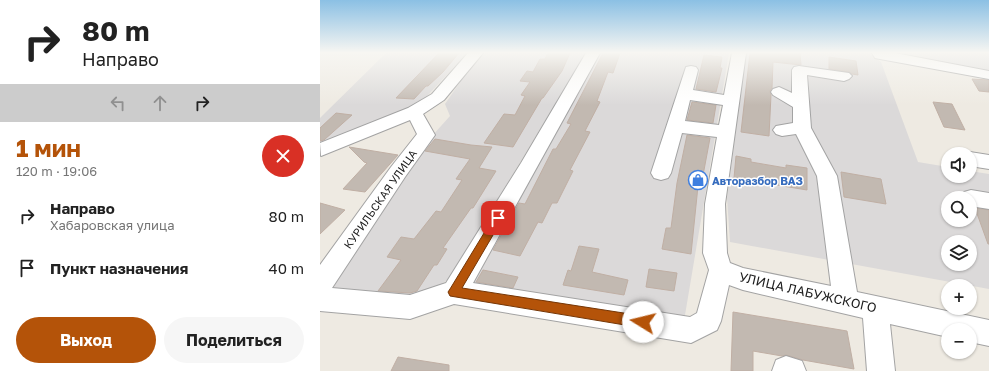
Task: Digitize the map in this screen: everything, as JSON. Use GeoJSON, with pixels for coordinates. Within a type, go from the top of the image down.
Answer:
{"type":"FeatureCollection","features":[{"type":"Feature","properties":{"kind":"street"},"geometry":{"type":"LineString","coordinates":[[321,150],[414,112],[438,97],[461,70]]}},
{"type":"Feature","properties":{"kind":"street"},"geometry":{"type":"LineString","coordinates":[[454,292],[528,168],[583,70]]}},
{"type":"Feature","properties":{"kind":"street"},"geometry":{"type":"LineString","coordinates":[[661,173],[691,70]]}},
{"type":"Feature","properties":{"kind":"street"},"geometry":{"type":"LineString","coordinates":[[320,300],[410,307],[454,292],[691,330],[708,321],[722,270],[716,253],[715,204],[736,70]]}},
{"type":"Feature","properties":{"kind":"street"},"geometry":{"type":"LineString","coordinates":[[798,70],[802,128],[828,176],[846,302]]}},
{"type":"Feature","properties":{"kind":"street"},"geometry":{"type":"LineString","coordinates":[[800,70],[844,76]]}},
{"type":"Feature","properties":{"kind":"street"},"geometry":{"type":"LineString","coordinates":[[964,70],[989,75]]}},
{"type":"Feature","properties":{"kind":"street"},"geometry":{"type":"LineString","coordinates":[[779,92],[801,104]]}},
{"type":"Feature","properties":{"kind":"street"},"geometry":{"type":"LineString","coordinates":[[685,94],[732,101]]}},
{"type":"Feature","properties":{"kind":"street","name":"КУРИЛЬСКАЯ УЛИЦА"},"geometry":{"type":"LineString","coordinates":[[320,285],[398,172],[426,135],[414,112]]}},
{"type":"Feature","properties":{"kind":"street"},"geometry":{"type":"LineString","coordinates":[[675,126],[726,132]]}},
{"type":"Feature","properties":{"kind":"street"},"geometry":{"type":"LineString","coordinates":[[782,130],[802,128]]}},
{"type":"Feature","properties":{"kind":"street"},"geometry":{"type":"LineString","coordinates":[[977,160],[989,162]]}},
{"type":"Feature","properties":{"kind":"street","name":"УЛИЦА ЛАБУЖСКОГО"},"geometry":{"type":"LineString","coordinates":[[722,270],[743,279],[989,333]]}},
{"type":"Feature","properties":{"kind":"street"},"geometry":{"type":"LineString","coordinates":[[875,308],[882,371]]}},
{"type":"Feature","properties":{"kind":"shaded area"},"geometry":{"type":"Polygon","coordinates":[[[368,70],[451,70],[416,108],[320,148],[320,118],[368,70]]]}},
{"type":"Feature","properties":{"kind":"shaded area"},"geometry":{"type":"Polygon","coordinates":[[[468,70],[576,70],[451,277],[418,302],[321,291],[405,166],[450,116],[445,104],[468,70]]]}},
{"type":"Feature","properties":{"kind":"shaded area"},"geometry":{"type":"Polygon","coordinates":[[[583,70],[726,70],[684,321],[465,288],[583,70]]]}},
{"type":"Feature","properties":{"kind":"shaded area"},"geometry":{"type":"Polygon","coordinates":[[[744,70],[884,70],[918,162],[941,166],[941,183],[977,183],[977,172],[989,174],[989,289],[977,287],[977,279],[941,279],[941,280],[730,242],[727,198],[744,70]]]}},
{"type":"Feature","properties":{"kind":"building"},"geometry":{"type":"Polygon","coordinates":[[[422,70],[444,70],[428,86],[426,86],[414,99],[396,98],[422,70]]]}},
{"type":"Feature","properties":{"kind":"building"},"geometry":{"type":"Polygon","coordinates":[[[534,70],[562,70],[542,98],[513,147],[484,143],[504,114],[515,115],[525,96],[521,95],[530,82],[520,81],[527,71],[533,72],[534,70]]]}},
{"type":"Feature","properties":{"kind":"building"},"geometry":{"type":"Polygon","coordinates":[[[594,70],[614,70],[613,73],[608,72],[597,101],[600,102],[585,131],[590,132],[570,170],[573,171],[557,203],[552,203],[542,223],[538,222],[520,256],[493,250],[519,203],[525,204],[553,149],[556,149],[571,124],[567,123],[594,70]]]}},
{"type":"Feature","properties":{"kind":"building"},"geometry":{"type":"Polygon","coordinates":[[[700,70],[721,70],[716,92],[696,89],[700,70]]]}},
{"type":"Feature","properties":{"kind":"building"},"geometry":{"type":"Polygon","coordinates":[[[748,70],[773,70],[772,88],[770,91],[769,136],[741,132],[748,70]]]}},
{"type":"Feature","properties":{"kind":"building"},"geometry":{"type":"Polygon","coordinates":[[[838,70],[857,70],[858,75],[838,70]]]}},
{"type":"Feature","properties":{"kind":"building"},"geometry":{"type":"Polygon","coordinates":[[[972,79],[989,80],[989,92],[979,91],[972,79]]]}},
{"type":"Feature","properties":{"kind":"building"},"geometry":{"type":"Polygon","coordinates":[[[692,102],[716,105],[713,123],[687,120],[692,102]]]}},
{"type":"Feature","properties":{"kind":"building"},"geometry":{"type":"Polygon","coordinates":[[[933,102],[952,104],[965,130],[944,127],[933,102]]]}},
{"type":"Feature","properties":{"kind":"building"},"geometry":{"type":"Polygon","coordinates":[[[336,113],[352,115],[324,140],[320,141],[320,128],[336,113]]]}},
{"type":"Feature","properties":{"kind":"building"},"geometry":{"type":"Polygon","coordinates":[[[687,135],[710,138],[701,186],[698,186],[691,254],[662,249],[666,228],[671,228],[677,183],[687,135]]]}},
{"type":"Feature","properties":{"kind":"building"},"geometry":{"type":"Polygon","coordinates":[[[435,139],[492,147],[479,168],[496,171],[473,208],[471,208],[443,248],[447,249],[437,265],[434,265],[417,291],[410,293],[378,291],[401,260],[387,257],[401,237],[414,239],[436,211],[441,212],[462,180],[456,179],[470,159],[425,151],[435,139]]]}},
{"type":"Feature","properties":{"kind":"building"},"geometry":{"type":"Polygon","coordinates":[[[349,147],[398,155],[365,192],[343,189],[367,163],[364,162],[349,147]]]}},
{"type":"Feature","properties":{"kind":"building"},"geometry":{"type":"Polygon","coordinates":[[[736,156],[751,159],[751,162],[786,168],[786,165],[807,168],[807,190],[734,178],[736,156]]]}},
{"type":"Feature","properties":{"kind":"building"},"geometry":{"type":"Polygon","coordinates":[[[841,172],[881,179],[886,204],[844,197],[841,172]]]}},
{"type":"Feature","properties":{"kind":"building"},"geometry":{"type":"Polygon","coordinates":[[[320,203],[345,210],[320,234],[320,203]]]}},
{"type":"Feature","properties":{"kind":"building"},"geometry":{"type":"Polygon","coordinates":[[[977,208],[989,210],[988,244],[977,214],[977,208]]]}},
{"type":"Feature","properties":{"kind":"building"},"geometry":{"type":"Polygon","coordinates":[[[579,246],[599,249],[592,272],[628,280],[624,295],[563,285],[568,270],[571,271],[579,246]]]}},
{"type":"Feature","properties":{"kind":"building"},"geometry":{"type":"Polygon","coordinates":[[[649,269],[677,273],[674,291],[646,287],[649,269]]]}},
{"type":"Feature","properties":{"kind":"building"},"geometry":{"type":"Polygon","coordinates":[[[483,270],[518,277],[513,288],[476,282],[483,270]]]}},
{"type":"Feature","properties":{"kind":"building"},"geometry":{"type":"Polygon","coordinates":[[[733,312],[847,331],[854,369],[803,360],[786,355],[782,356],[753,351],[753,371],[731,371],[733,312]]]}},
{"type":"Feature","properties":{"kind":"building"},"geometry":{"type":"Polygon","coordinates":[[[398,357],[449,365],[449,371],[391,371],[398,357]]]}},
{"type":"Feature","properties":{"kind":"place","name":"Авторазбор ВАЗ"},"geometry":{"type":"Point","coordinates":[698,180]}},
{"type":"Feature","properties":{"kind":"route"},"geometry":{"type":"LineString","coordinates":[[498,218],[454,292],[643,322]]}}]}
